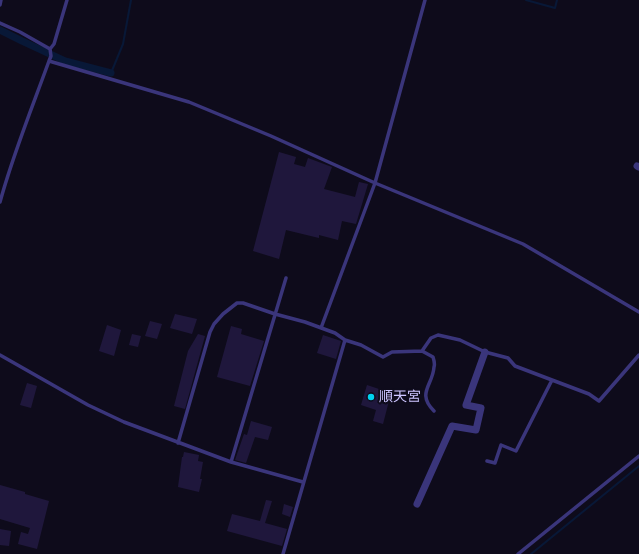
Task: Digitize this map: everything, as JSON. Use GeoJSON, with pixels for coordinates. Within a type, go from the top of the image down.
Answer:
{"type":"FeatureCollection","features":[{"type":"Feature","properties":{"kind":"street"},"geometry":{"type":"LineString","coordinates":[[417,504],[452,426],[476,430],[481,408],[466,405],[485,352]]}},
{"type":"Feature","properties":{"kind":"lane"},"geometry":{"type":"LineString","coordinates":[[0,6],[1,0]]}},
{"type":"Feature","properties":{"kind":"lane"},"geometry":{"type":"LineString","coordinates":[[0,202],[14,153],[49,61],[50,52],[54,44],[67,0]]}},
{"type":"Feature","properties":{"kind":"lane"},"geometry":{"type":"LineString","coordinates":[[321,328],[375,183],[425,0]]}},
{"type":"Feature","properties":{"kind":"lane"},"geometry":{"type":"LineString","coordinates":[[0,23],[20,32],[50,52]]}},
{"type":"Feature","properties":{"kind":"lane"},"geometry":{"type":"LineString","coordinates":[[49,61],[189,102],[271,136],[375,183],[523,244],[639,312]]}},
{"type":"Feature","properties":{"kind":"lane"},"geometry":{"type":"LineString","coordinates":[[232,462],[286,278]]}},
{"type":"Feature","properties":{"kind":"lane"},"geometry":{"type":"LineString","coordinates":[[178,443],[210,332],[214,324],[223,314],[237,303],[244,303],[275,314],[306,322],[335,333],[345,340],[361,345],[383,357],[392,352],[422,351],[433,357],[434,367],[426,391],[428,404],[434,411]]}},
{"type":"Feature","properties":{"kind":"lane"},"geometry":{"type":"LineString","coordinates":[[422,351],[431,338],[438,335],[460,340],[485,352],[508,358],[515,366],[589,394],[599,401],[639,355]]}},
{"type":"Feature","properties":{"kind":"lane"},"geometry":{"type":"LineString","coordinates":[[283,554],[345,340]]}},
{"type":"Feature","properties":{"kind":"lane"},"geometry":{"type":"LineString","coordinates":[[0,355],[88,405],[124,422],[232,462],[303,482]]}},
{"type":"Feature","properties":{"kind":"lane"},"geometry":{"type":"LineString","coordinates":[[487,460],[495,463],[501,445],[516,451],[552,380]]}},
{"type":"Feature","properties":{"kind":"lane"},"geometry":{"type":"LineString","coordinates":[[518,554],[639,456]]}},
{"type":"Feature","properties":{"kind":"building"},"geometry":{"type":"Polygon","coordinates":[[[279,152],[296,157],[294,164],[305,167],[308,158],[332,167],[324,189],[355,197],[359,182],[368,184],[356,224],[342,221],[338,240],[319,235],[319,238],[286,230],[279,259],[253,251],[279,152]]]}},
{"type":"Feature","properties":{"kind":"building"},"geometry":{"type":"Polygon","coordinates":[[[175,314],[197,319],[192,334],[170,328],[175,314]]]}},
{"type":"Feature","properties":{"kind":"building"},"geometry":{"type":"Polygon","coordinates":[[[150,321],[162,324],[157,339],[145,336],[150,321]]]}},
{"type":"Feature","properties":{"kind":"building"},"geometry":{"type":"Polygon","coordinates":[[[107,325],[121,330],[114,356],[99,351],[107,325]]]}},
{"type":"Feature","properties":{"kind":"building"},"geometry":{"type":"Polygon","coordinates":[[[231,326],[242,329],[241,334],[264,341],[250,386],[217,377],[231,326]]]}},
{"type":"Feature","properties":{"kind":"building"},"geometry":{"type":"Polygon","coordinates":[[[132,334],[141,336],[138,347],[129,345],[132,334]]]}},
{"type":"Feature","properties":{"kind":"building"},"geometry":{"type":"Polygon","coordinates":[[[198,334],[205,336],[185,409],[174,406],[188,351],[198,334]]]}},
{"type":"Feature","properties":{"kind":"building"},"geometry":{"type":"Polygon","coordinates":[[[323,335],[341,341],[336,359],[317,353],[323,335]]]}},
{"type":"Feature","properties":{"kind":"building"},"geometry":{"type":"Polygon","coordinates":[[[27,383],[37,386],[31,408],[20,405],[27,383]]]}},
{"type":"Feature","properties":{"kind":"building"},"geometry":{"type":"Polygon","coordinates":[[[367,385],[391,393],[383,424],[373,421],[376,410],[361,405],[367,385]]]}},
{"type":"Feature","properties":{"kind":"building"},"geometry":{"type":"Polygon","coordinates":[[[251,421],[272,427],[268,440],[255,437],[246,463],[235,460],[244,434],[247,435],[251,421]]]}},
{"type":"Feature","properties":{"kind":"building"},"geometry":{"type":"Polygon","coordinates":[[[184,452],[199,455],[198,461],[203,462],[200,479],[202,479],[199,492],[178,487],[184,452]]]}},
{"type":"Feature","properties":{"kind":"building"},"geometry":{"type":"Polygon","coordinates":[[[0,485],[49,501],[37,549],[18,544],[21,532],[28,534],[30,528],[0,519],[0,485]]]}},
{"type":"Feature","properties":{"kind":"building"},"geometry":{"type":"Polygon","coordinates":[[[266,500],[272,501],[265,523],[287,529],[282,546],[227,531],[232,514],[260,521],[266,500]]]}},
{"type":"Feature","properties":{"kind":"building"},"geometry":{"type":"Polygon","coordinates":[[[284,504],[293,507],[290,517],[282,514],[284,504]]]}},
{"type":"Feature","properties":{"kind":"building"},"geometry":{"type":"Polygon","coordinates":[[[0,529],[11,531],[9,546],[0,545],[0,529]]]}},
{"type":"Feature","properties":{"kind":"waterway"},"geometry":{"type":"LineString","coordinates":[[111,73],[123,44],[131,0]]}},
{"type":"Feature","properties":{"kind":"waterway"},"geometry":{"type":"LineString","coordinates":[[526,0],[555,8],[557,0]]}},
{"type":"Feature","properties":{"kind":"waterway"},"geometry":{"type":"LineString","coordinates":[[0,30],[65,61],[111,73]]}},
{"type":"Feature","properties":{"kind":"waterway"},"geometry":{"type":"LineString","coordinates":[[531,554],[639,466]]}},
{"type":"Feature","properties":{"kind":"place","name":"順天宮"},"geometry":{"type":"Point","coordinates":[371,397]}}]}
